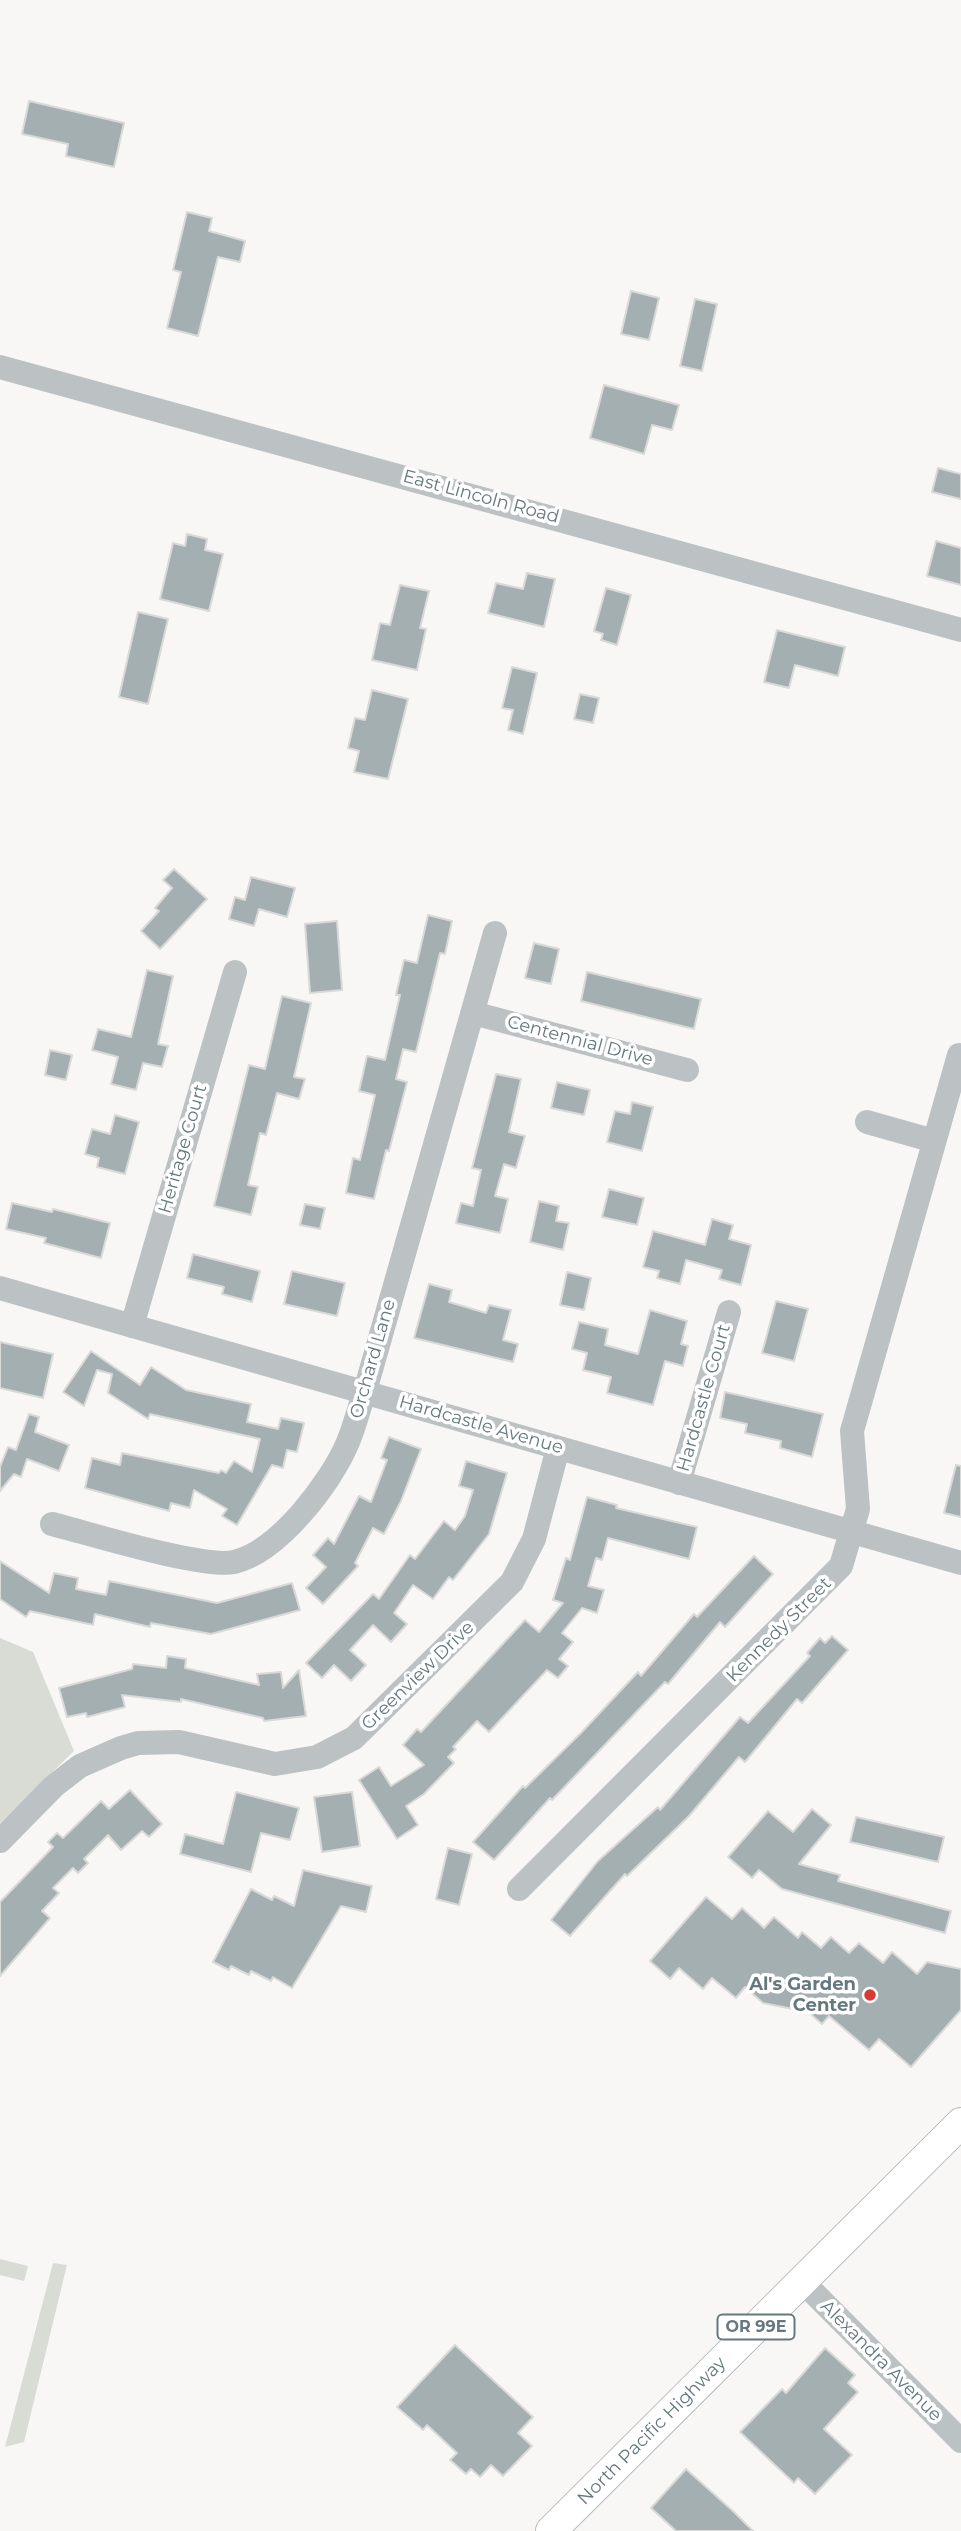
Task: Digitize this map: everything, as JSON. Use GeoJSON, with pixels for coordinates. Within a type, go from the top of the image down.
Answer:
{"type":"FeatureCollection","features":[{"type":"Feature","properties":{"kind":"main road","name":"North Pacific Highway"},"geometry":{"type":"LineString","coordinates":[[551,2531],[961,2123]]}},
{"type":"Feature","properties":{"kind":"street","name":"East Lincoln Road"},"geometry":{"type":"LineString","coordinates":[[0,367],[961,630]]}},
{"type":"Feature","properties":{"kind":"street","name":"Orchard Lane"},"geometry":{"type":"LineString","coordinates":[[52,1524],[197,1560],[232,1563],[264,1550],[283,1534],[336,1467],[348,1442],[365,1391],[495,933]]}},
{"type":"Feature","properties":{"kind":"street","name":"Heritage Court"},"geometry":{"type":"LineString","coordinates":[[132,1326],[234,972]]}},
{"type":"Feature","properties":{"kind":"street","name":"Centennial Drive"},"geometry":{"type":"LineString","coordinates":[[473,1013],[687,1070]]}},
{"type":"Feature","properties":{"kind":"street","name":"Kennedy Street"},"geometry":{"type":"LineString","coordinates":[[520,1889],[837,1572],[853,1532],[858,1509],[852,1431],[959,1055]]}},
{"type":"Feature","properties":{"kind":"street"},"geometry":{"type":"LineString","coordinates":[[867,1122],[934,1141]]}},
{"type":"Feature","properties":{"kind":"street","name":"Hardcastle Avenue"},"geometry":{"type":"LineString","coordinates":[[0,1287],[961,1563]]}},
{"type":"Feature","properties":{"kind":"street","name":"Hardcastle Court"},"geometry":{"type":"LineString","coordinates":[[679,1483],[729,1312]]}},
{"type":"Feature","properties":{"kind":"street","name":"Greenview Drive"},"geometry":{"type":"LineString","coordinates":[[0,1841],[54,1786],[79,1766],[138,1743],[179,1742],[275,1764],[317,1757],[354,1738],[512,1582],[534,1539],[558,1448]]}},
{"type":"Feature","properties":{"kind":"street","name":"Alexandra Avenue"},"geometry":{"type":"LineString","coordinates":[[802,2281],[961,2441]]}},
{"type":"Feature","properties":{"kind":"shaded area"},"geometry":{"type":"Polygon","coordinates":[[[0,1638],[33,1652],[74,1751],[0,1823],[0,1638]]]}},
{"type":"Feature","properties":{"kind":"shaded area"},"geometry":{"type":"Polygon","coordinates":[[[0,2259],[28,2266],[24,2281],[0,2275],[0,2259]]]}},
{"type":"Feature","properties":{"kind":"shaded area"},"geometry":{"type":"Polygon","coordinates":[[[53,2263],[67,2265],[24,2442],[5,2447],[53,2263]]]}},
{"type":"Feature","properties":{"kind":"building"},"geometry":{"type":"Polygon","coordinates":[[[29,101],[124,123],[114,167],[66,156],[68,144],[22,134],[29,101]]]}},
{"type":"Feature","properties":{"kind":"building"},"geometry":{"type":"Polygon","coordinates":[[[187,212],[212,218],[209,231],[245,241],[240,262],[218,257],[198,336],[167,328],[181,272],[173,270],[187,212]]]}},
{"type":"Feature","properties":{"kind":"building"},"geometry":{"type":"Polygon","coordinates":[[[631,291],[659,298],[649,340],[621,334],[631,291]]]}},
{"type":"Feature","properties":{"kind":"building"},"geometry":{"type":"Polygon","coordinates":[[[695,299],[717,304],[702,371],[680,366],[695,299]]]}},
{"type":"Feature","properties":{"kind":"building"},"geometry":{"type":"Polygon","coordinates":[[[604,385],[679,405],[672,430],[652,425],[644,454],[590,438],[604,385]]]}},
{"type":"Feature","properties":{"kind":"building"},"geometry":{"type":"Polygon","coordinates":[[[938,468],[961,474],[961,499],[932,492],[938,468]]]}},
{"type":"Feature","properties":{"kind":"building"},"geometry":{"type":"Polygon","coordinates":[[[187,534],[207,539],[205,550],[223,554],[209,611],[160,599],[173,543],[185,546],[187,534]]]}},
{"type":"Feature","properties":{"kind":"building"},"geometry":{"type":"Polygon","coordinates":[[[936,541],[961,548],[961,585],[927,576],[936,541]]]}},
{"type":"Feature","properties":{"kind":"building"},"geometry":{"type":"Polygon","coordinates":[[[527,573],[555,579],[544,627],[488,613],[496,583],[523,589],[527,573]]]}},
{"type":"Feature","properties":{"kind":"building"},"geometry":{"type":"Polygon","coordinates":[[[400,585],[429,591],[420,628],[426,629],[417,670],[372,660],[380,623],[390,625],[400,585]]]}},
{"type":"Feature","properties":{"kind":"building"},"geometry":{"type":"Polygon","coordinates":[[[606,588],[631,595],[617,645],[601,640],[603,634],[594,631],[606,588]]]}},
{"type":"Feature","properties":{"kind":"building"},"geometry":{"type":"Polygon","coordinates":[[[138,612],[168,619],[148,704],[119,697],[138,612]]]}},
{"type":"Feature","properties":{"kind":"building"},"geometry":{"type":"Polygon","coordinates":[[[777,630],[845,647],[838,676],[795,665],[789,688],[764,682],[777,630]]]}},
{"type":"Feature","properties":{"kind":"building"},"geometry":{"type":"Polygon","coordinates":[[[512,667],[537,673],[523,734],[508,730],[513,710],[502,708],[512,667]]]}},
{"type":"Feature","properties":{"kind":"building"},"geometry":{"type":"Polygon","coordinates":[[[372,690],[408,699],[388,779],[354,772],[359,751],[348,748],[355,718],[365,720],[372,690]]]}},
{"type":"Feature","properties":{"kind":"building"},"geometry":{"type":"Polygon","coordinates":[[[580,694],[599,698],[593,723],[574,719],[580,694]]]}},
{"type":"Feature","properties":{"kind":"building"},"geometry":{"type":"Polygon","coordinates":[[[174,869],[207,899],[160,949],[141,931],[159,911],[155,908],[172,888],[163,880],[174,869]]]}},
{"type":"Feature","properties":{"kind":"building"},"geometry":{"type":"Polygon","coordinates":[[[251,877],[295,888],[287,917],[259,909],[254,926],[229,919],[235,897],[245,900],[251,877]]]}},
{"type":"Feature","properties":{"kind":"building"},"geometry":{"type":"Polygon","coordinates":[[[428,915],[452,921],[445,954],[440,953],[416,1052],[403,1049],[396,1079],[407,1082],[389,1151],[386,1150],[374,1199],[346,1193],[353,1158],[360,1160],[375,1095],[359,1091],[367,1056],[385,1060],[400,995],[396,995],[404,960],[417,963],[428,915]]]}},
{"type":"Feature","properties":{"kind":"building"},"geometry":{"type":"Polygon","coordinates":[[[337,921],[342,990],[310,993],[305,924],[337,921]]]}},
{"type":"Feature","properties":{"kind":"building"},"geometry":{"type":"Polygon","coordinates":[[[534,943],[559,949],[551,984],[525,978],[534,943]]]}},
{"type":"Feature","properties":{"kind":"building"},"geometry":{"type":"Polygon","coordinates":[[[147,970],[173,976],[158,1044],[168,1046],[162,1067],[143,1063],[136,1090],[111,1084],[118,1057],[92,1050],[98,1029],[131,1037],[147,970]]]}},
{"type":"Feature","properties":{"kind":"building"},"geometry":{"type":"Polygon","coordinates":[[[587,972],[701,999],[694,1029],[581,1001],[587,972]]]}},
{"type":"Feature","properties":{"kind":"building"},"geometry":{"type":"Polygon","coordinates":[[[282,996],[311,1003],[294,1077],[305,1079],[299,1099],[277,1093],[266,1135],[260,1133],[248,1185],[258,1187],[251,1215],[214,1206],[249,1065],[265,1069],[282,996]]]}},
{"type":"Feature","properties":{"kind":"building"},"geometry":{"type":"Polygon","coordinates":[[[50,1050],[72,1055],[66,1080],[45,1075],[50,1050]]]}},
{"type":"Feature","properties":{"kind":"building"},"geometry":{"type":"Polygon","coordinates":[[[496,1074],[521,1079],[509,1132],[525,1136],[516,1168],[504,1164],[495,1196],[508,1199],[500,1233],[456,1223],[461,1203],[473,1206],[481,1170],[472,1168],[496,1074]]]}},
{"type":"Feature","properties":{"kind":"building"},"geometry":{"type":"Polygon","coordinates":[[[557,1082],[590,1090],[584,1115],[551,1108],[557,1082]]]}},
{"type":"Feature","properties":{"kind":"building"},"geometry":{"type":"Polygon","coordinates":[[[632,1102],[653,1107],[642,1151],[607,1142],[615,1111],[630,1114],[632,1102]]]}},
{"type":"Feature","properties":{"kind":"building"},"geometry":{"type":"Polygon","coordinates":[[[115,1115],[139,1122],[125,1174],[97,1167],[99,1158],[85,1154],[92,1129],[110,1134],[115,1115]]]}},
{"type":"Feature","properties":{"kind":"building"},"geometry":{"type":"Polygon","coordinates":[[[609,1189],[644,1198],[637,1225],[602,1217],[609,1189]]]}},
{"type":"Feature","properties":{"kind":"building"},"geometry":{"type":"Polygon","coordinates":[[[539,1201],[559,1206],[556,1221],[569,1223],[563,1250],[530,1242],[539,1201]]]}},
{"type":"Feature","properties":{"kind":"building"},"geometry":{"type":"Polygon","coordinates":[[[12,1203],[52,1212],[53,1209],[110,1223],[101,1258],[44,1243],[46,1238],[6,1229],[12,1203]]]}},
{"type":"Feature","properties":{"kind":"building"},"geometry":{"type":"Polygon","coordinates":[[[305,1204],[325,1208],[320,1229],[300,1225],[305,1204]]]}},
{"type":"Feature","properties":{"kind":"building"},"geometry":{"type":"Polygon","coordinates":[[[712,1219],[733,1225],[729,1239],[751,1245],[741,1285],[719,1279],[722,1270],[686,1260],[680,1284],[657,1278],[659,1271],[643,1267],[653,1231],[705,1245],[712,1219]]]}},
{"type":"Feature","properties":{"kind":"building"},"geometry":{"type":"Polygon","coordinates":[[[193,1254],[260,1271],[252,1302],[222,1294],[224,1287],[187,1278],[193,1254]]]}},
{"type":"Feature","properties":{"kind":"building"},"geometry":{"type":"Polygon","coordinates":[[[292,1271],[345,1283],[337,1316],[284,1304],[292,1271]]]}},
{"type":"Feature","properties":{"kind":"building"},"geometry":{"type":"Polygon","coordinates":[[[567,1272],[591,1278],[584,1310],[560,1305],[567,1272]]]}},
{"type":"Feature","properties":{"kind":"building"},"geometry":{"type":"Polygon","coordinates":[[[429,1284],[452,1290],[449,1302],[486,1313],[489,1305],[511,1310],[503,1340],[518,1344],[513,1362],[414,1338],[429,1284]]]}},
{"type":"Feature","properties":{"kind":"building"},"geometry":{"type":"Polygon","coordinates":[[[776,1301],[808,1309],[794,1361],[762,1353],[776,1301]]]}},
{"type":"Feature","properties":{"kind":"building"},"geometry":{"type":"Polygon","coordinates":[[[650,1310],[687,1321],[681,1344],[688,1346],[683,1366],[665,1361],[653,1405],[607,1393],[611,1377],[583,1370],[587,1353],[572,1349],[579,1322],[608,1329],[605,1345],[638,1354],[650,1310]]]}},
{"type":"Feature","properties":{"kind":"building"},"geometry":{"type":"Polygon","coordinates":[[[0,1342],[53,1354],[43,1398],[0,1388],[0,1342]]]}},
{"type":"Feature","properties":{"kind":"building"},"geometry":{"type":"Polygon","coordinates":[[[91,1351],[140,1385],[151,1367],[186,1390],[251,1404],[247,1422],[278,1429],[281,1418],[304,1423],[297,1452],[287,1450],[283,1468],[272,1465],[237,1525],[222,1516],[227,1509],[194,1490],[190,1508],[171,1503],[169,1511],[85,1488],[92,1458],[120,1465],[122,1453],[219,1473],[221,1470],[226,1473],[234,1461],[252,1472],[260,1439],[150,1414],[148,1419],[108,1393],[112,1374],[97,1370],[84,1406],[63,1392],[91,1351]]]}},
{"type":"Feature","properties":{"kind":"building"},"geometry":{"type":"Polygon","coordinates":[[[725,1392],[823,1414],[812,1457],[780,1448],[781,1441],[745,1433],[747,1424],[720,1418],[725,1392]]]}},
{"type":"Feature","properties":{"kind":"building"},"geometry":{"type":"Polygon","coordinates":[[[29,1414],[39,1417],[35,1432],[69,1445],[59,1471],[27,1459],[21,1477],[14,1474],[0,1491],[0,1467],[8,1447],[16,1450],[29,1414]]]}},
{"type":"Feature","properties":{"kind":"building"},"geometry":{"type":"Polygon","coordinates":[[[389,1437],[421,1449],[401,1501],[384,1534],[373,1528],[355,1563],[358,1566],[323,1604],[306,1588],[326,1567],[313,1555],[328,1538],[334,1544],[359,1496],[371,1502],[387,1460],[381,1458],[389,1437]]]}},
{"type":"Feature","properties":{"kind":"building"},"geometry":{"type":"Polygon","coordinates":[[[466,1461],[507,1473],[489,1534],[453,1580],[449,1577],[433,1599],[413,1585],[394,1613],[407,1624],[391,1642],[373,1625],[350,1650],[366,1665],[351,1681],[334,1665],[322,1678],[306,1663],[373,1594],[379,1599],[410,1555],[415,1559],[444,1521],[455,1530],[465,1516],[473,1490],[459,1486],[466,1461]]]}},
{"type":"Feature","properties":{"kind":"building"},"geometry":{"type":"Polygon","coordinates":[[[956,1465],[961,1466],[961,1517],[944,1513],[956,1465]]]}},
{"type":"Feature","properties":{"kind":"building"},"geometry":{"type":"Polygon","coordinates":[[[587,1497],[617,1505],[616,1508],[697,1527],[689,1559],[608,1538],[602,1560],[596,1558],[588,1586],[604,1590],[597,1613],[582,1608],[562,1633],[573,1642],[559,1659],[568,1666],[558,1678],[547,1670],[489,1732],[477,1721],[453,1747],[456,1749],[448,1757],[454,1763],[424,1794],[406,1806],[418,1825],[397,1839],[359,1780],[379,1767],[391,1786],[424,1765],[403,1745],[417,1729],[421,1732],[525,1620],[539,1632],[563,1603],[553,1600],[566,1558],[570,1560],[587,1497]]]}},
{"type":"Feature","properties":{"kind":"building"},"geometry":{"type":"Polygon","coordinates":[[[754,1556],[773,1574],[725,1627],[720,1622],[668,1684],[665,1682],[552,1800],[550,1798],[494,1860],[473,1842],[523,1786],[525,1788],[581,1733],[638,1672],[641,1676],[694,1614],[697,1617],[754,1556]]]}},
{"type":"Feature","properties":{"kind":"building"},"geometry":{"type":"Polygon","coordinates":[[[0,1561],[49,1593],[54,1573],[78,1578],[76,1589],[106,1595],[109,1581],[217,1603],[292,1583],[300,1610],[211,1634],[151,1623],[150,1627],[95,1614],[93,1625],[30,1611],[26,1617],[0,1599],[0,1561]]]}},
{"type":"Feature","properties":{"kind":"building"},"geometry":{"type":"Polygon","coordinates":[[[832,1636],[848,1650],[802,1703],[797,1699],[745,1762],[739,1757],[689,1816],[627,1876],[625,1874],[570,1936],[551,1920],[598,1861],[658,1807],[660,1810],[740,1717],[748,1723],[810,1656],[807,1653],[820,1638],[825,1643],[832,1636]]]}},
{"type":"Feature","properties":{"kind":"building"},"geometry":{"type":"Polygon","coordinates":[[[167,1656],[186,1659],[185,1668],[259,1685],[257,1674],[281,1672],[283,1688],[299,1670],[306,1716],[264,1721],[263,1718],[181,1699],[181,1702],[122,1695],[125,1707],[87,1717],[86,1713],[67,1717],[59,1688],[132,1669],[133,1664],[166,1668],[167,1656]]]}},
{"type":"Feature","properties":{"kind":"building"},"geometry":{"type":"Polygon","coordinates":[[[130,1790],[162,1824],[149,1837],[142,1831],[121,1850],[108,1835],[84,1859],[88,1863],[78,1873],[73,1868],[53,1888],[59,1893],[42,1911],[50,1918],[0,1976],[0,1902],[53,1847],[48,1842],[57,1833],[63,1838],[101,1801],[109,1809],[130,1790]]]}},
{"type":"Feature","properties":{"kind":"building"},"geometry":{"type":"Polygon","coordinates":[[[236,1792],[299,1808],[290,1840],[261,1833],[251,1872],[180,1854],[185,1834],[223,1844],[236,1792]]]}},
{"type":"Feature","properties":{"kind":"building"},"geometry":{"type":"Polygon","coordinates":[[[352,1792],[360,1846],[322,1852],[314,1797],[352,1792]]]}},
{"type":"Feature","properties":{"kind":"building"},"geometry":{"type":"Polygon","coordinates":[[[812,1809],[831,1825],[799,1864],[840,1875],[838,1881],[951,1911],[945,1933],[782,1889],[759,1870],[752,1878],[728,1857],[768,1811],[793,1832],[812,1809]]]}},
{"type":"Feature","properties":{"kind":"building"},"geometry":{"type":"Polygon","coordinates":[[[856,1817],[944,1837],[938,1862],[850,1842],[856,1817]]]}},
{"type":"Feature","properties":{"kind":"building"},"geometry":{"type":"Polygon","coordinates":[[[448,1848],[472,1854],[459,1905],[436,1899],[448,1848]]]}},
{"type":"Feature","properties":{"kind":"building"},"geometry":{"type":"Polygon","coordinates":[[[303,1870],[372,1886],[366,1912],[341,1906],[292,1988],[273,1977],[271,1981],[251,1971],[249,1975],[231,1966],[229,1970],[213,1962],[251,1889],[272,1900],[274,1896],[294,1906],[303,1870]]]}},
{"type":"Feature","properties":{"kind":"building"},"geometry":{"type":"Polygon","coordinates":[[[706,1897],[732,1919],[742,1908],[764,1928],[774,1917],[798,1938],[802,1932],[821,1948],[831,1937],[849,1953],[859,1943],[883,1963],[892,1952],[917,1974],[927,1962],[961,1969],[961,2010],[911,2067],[879,2039],[869,2050],[829,2016],[822,2024],[798,2003],[793,2009],[763,2003],[745,1987],[736,1998],[712,1978],[703,1989],[679,1968],[670,1979],[650,1961],[706,1897]]]}},
{"type":"Feature","properties":{"kind":"building"},"geometry":{"type":"Polygon","coordinates":[[[455,2345],[533,2417],[518,2433],[532,2446],[503,2476],[491,2465],[480,2477],[471,2469],[466,2474],[450,2460],[457,2453],[427,2425],[423,2430],[397,2407],[455,2345]]]}},
{"type":"Feature","properties":{"kind":"building"},"geometry":{"type":"Polygon","coordinates":[[[825,2348],[855,2375],[848,2383],[858,2392],[824,2429],[852,2455],[815,2494],[798,2478],[794,2483],[740,2432],[782,2389],[786,2393],[825,2348]]]}},
{"type":"Feature","properties":{"kind":"building"},"geometry":{"type":"Polygon","coordinates":[[[686,2469],[753,2531],[676,2531],[651,2508],[686,2469]]]}},
{"type":"Feature","properties":{"kind":"place","name":"Al's Garden Center"},"geometry":{"type":"Point","coordinates":[870,1995]}}]}
